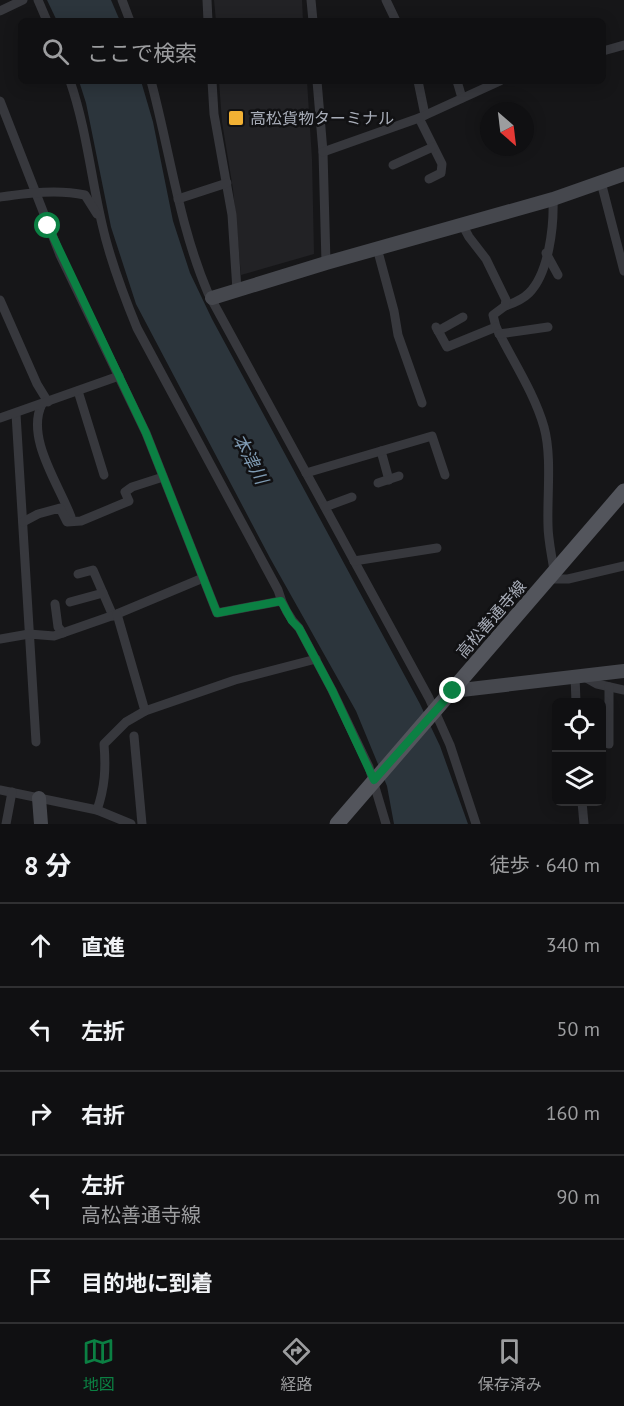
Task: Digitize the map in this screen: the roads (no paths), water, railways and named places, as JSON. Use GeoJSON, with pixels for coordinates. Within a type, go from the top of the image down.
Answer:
{"type":"FeatureCollection","features":[{"type":"Feature","properties":{"kind":"main road","name":"高松善通寺線"},"geometry":{"type":"LineString","coordinates":[[337,824],[624,491]]}},
{"type":"Feature","properties":{"kind":"street"},"geometry":{"type":"LineString","coordinates":[[0,11],[23,0]]}},
{"type":"Feature","properties":{"kind":"street"},"geometry":{"type":"LineString","coordinates":[[38,0],[46,18]]}},
{"type":"Feature","properties":{"kind":"street"},"geometry":{"type":"LineString","coordinates":[[122,0],[129,18]]}},
{"type":"Feature","properties":{"kind":"street"},"geometry":{"type":"LineString","coordinates":[[207,0],[208,18]]}},
{"type":"Feature","properties":{"kind":"street"},"geometry":{"type":"LineString","coordinates":[[311,0],[313,18]]}},
{"type":"Feature","properties":{"kind":"street"},"geometry":{"type":"LineString","coordinates":[[386,0],[395,18]]}},
{"type":"Feature","properties":{"kind":"street"},"geometry":{"type":"LineString","coordinates":[[606,50],[624,45]]}},
{"type":"Feature","properties":{"kind":"street"},"geometry":{"type":"LineString","coordinates":[[71,84],[112,264],[137,328],[278,590],[281,601],[316,659],[376,777],[386,824]]}},
{"type":"Feature","properties":{"kind":"street"},"geometry":{"type":"LineString","coordinates":[[152,84],[182,218],[198,269],[450,745],[476,824]]}},
{"type":"Feature","properties":{"kind":"street"},"geometry":{"type":"LineString","coordinates":[[212,84],[214,114],[232,214],[237,290]]}},
{"type":"Feature","properties":{"kind":"street"},"geometry":{"type":"LineString","coordinates":[[317,84],[323,152],[326,263]]}},
{"type":"Feature","properties":{"kind":"street"},"geometry":{"type":"LineString","coordinates":[[418,84],[422,117],[443,170],[429,179]]}},
{"type":"Feature","properties":{"kind":"street"},"geometry":{"type":"LineString","coordinates":[[458,84],[462,98]]}},
{"type":"Feature","properties":{"kind":"street"},"geometry":{"type":"LineString","coordinates":[[323,152],[422,117],[493,84]]}},
{"type":"Feature","properties":{"kind":"street"},"geometry":{"type":"LineString","coordinates":[[0,101],[60,255],[146,433],[217,613],[281,601]]}},
{"type":"Feature","properties":{"kind":"street"},"geometry":{"type":"LineString","coordinates":[[393,165],[433,147]]}},
{"type":"Feature","properties":{"kind":"street"},"geometry":{"type":"LineString","coordinates":[[212,298],[377,248],[463,226],[553,199],[624,174]]}},
{"type":"Feature","properties":{"kind":"street"},"geometry":{"type":"LineString","coordinates":[[601,182],[624,271]]}},
{"type":"Feature","properties":{"kind":"street"},"geometry":{"type":"LineString","coordinates":[[178,199],[227,183]]}},
{"type":"Feature","properties":{"kind":"street"},"geometry":{"type":"LineString","coordinates":[[0,197],[59,191],[85,195],[102,224]]}},
{"type":"Feature","properties":{"kind":"street"},"geometry":{"type":"LineString","coordinates":[[553,199],[554,224],[538,280],[530,292],[518,302],[505,306],[493,315],[497,331],[525,381],[544,429],[550,482],[548,526],[551,575],[568,579],[624,566]]}},
{"type":"Feature","properties":{"kind":"street"},"geometry":{"type":"LineString","coordinates":[[463,226],[486,259],[506,300],[505,306]]}},
{"type":"Feature","properties":{"kind":"street"},"geometry":{"type":"LineString","coordinates":[[377,248],[398,335],[422,403]]}},
{"type":"Feature","properties":{"kind":"street"},"geometry":{"type":"LineString","coordinates":[[546,253],[558,275]]}},
{"type":"Feature","properties":{"kind":"street"},"geometry":{"type":"LineString","coordinates":[[0,300],[45,403],[37,419],[38,429],[48,468],[63,494],[72,520]]}},
{"type":"Feature","properties":{"kind":"street"},"geometry":{"type":"LineString","coordinates":[[463,317],[437,329],[447,347],[497,331],[548,327]]}},
{"type":"Feature","properties":{"kind":"street"},"geometry":{"type":"LineString","coordinates":[[0,418],[119,376]]}},
{"type":"Feature","properties":{"kind":"street"},"geometry":{"type":"LineString","coordinates":[[78,391],[104,475]]}},
{"type":"Feature","properties":{"kind":"street"},"geometry":{"type":"LineString","coordinates":[[16,414],[36,742]]}},
{"type":"Feature","properties":{"kind":"street"},"geometry":{"type":"LineString","coordinates":[[306,473],[432,436],[445,475]]}},
{"type":"Feature","properties":{"kind":"street"},"geometry":{"type":"LineString","coordinates":[[381,451],[389,480]]}},
{"type":"Feature","properties":{"kind":"street"},"geometry":{"type":"LineString","coordinates":[[378,483],[399,476]]}},
{"type":"Feature","properties":{"kind":"street"},"geometry":{"type":"LineString","coordinates":[[22,522],[38,514],[60,508],[67,522],[81,521],[129,501],[125,492],[132,487],[163,477]]}},
{"type":"Feature","properties":{"kind":"street"},"geometry":{"type":"LineString","coordinates":[[325,507],[352,496]]}},
{"type":"Feature","properties":{"kind":"street"},"geometry":{"type":"LineString","coordinates":[[354,561],[437,548]]}},
{"type":"Feature","properties":{"kind":"street"},"geometry":{"type":"LineString","coordinates":[[78,574],[93,570],[115,615],[145,711]]}},
{"type":"Feature","properties":{"kind":"street"},"geometry":{"type":"LineString","coordinates":[[0,639],[29,634],[54,636],[115,615],[202,578]]}},
{"type":"Feature","properties":{"kind":"street"},"geometry":{"type":"LineString","coordinates":[[70,602],[103,593]]}},
{"type":"Feature","properties":{"kind":"street"},"geometry":{"type":"LineString","coordinates":[[55,604],[58,627],[63,633]]}},
{"type":"Feature","properties":{"kind":"street"},"geometry":{"type":"LineString","coordinates":[[97,810],[104,789],[106,770],[104,744],[126,722],[145,711],[235,680],[316,659]]}},
{"type":"Feature","properties":{"kind":"street"},"geometry":{"type":"LineString","coordinates":[[453,691],[624,671]]}},
{"type":"Feature","properties":{"kind":"street"},"geometry":{"type":"LineString","coordinates":[[578,676],[597,684],[624,690]]}},
{"type":"Feature","properties":{"kind":"street"},"geometry":{"type":"LineString","coordinates":[[576,698],[578,676]]}},
{"type":"Feature","properties":{"kind":"street"},"geometry":{"type":"LineString","coordinates":[[609,687],[609,744]]}},
{"type":"Feature","properties":{"kind":"street"},"geometry":{"type":"LineString","coordinates":[[134,736],[130,750],[142,824]]}},
{"type":"Feature","properties":{"kind":"street"},"geometry":{"type":"LineString","coordinates":[[0,790],[97,810],[131,824]]}},
{"type":"Feature","properties":{"kind":"street"},"geometry":{"type":"LineString","coordinates":[[6,824],[12,792]]}},
{"type":"Feature","properties":{"kind":"street"},"geometry":{"type":"LineString","coordinates":[[39,798],[41,824]]}},
{"type":"Feature","properties":{"kind":"street"},"geometry":{"type":"LineString","coordinates":[[582,806],[584,824]]}},
{"type":"Feature","properties":{"kind":"water"},"geometry":{"type":"Polygon","coordinates":[[[47,0],[111,0],[119,18],[56,18],[47,0]]]}},
{"type":"Feature","properties":{"kind":"water","name":"本津川"},"geometry":{"type":"Polygon","coordinates":[[[80,84],[142,84],[153,122],[173,221],[190,273],[212,319],[420,704],[440,746],[468,824],[394,824],[387,786],[356,711],[270,558],[136,304],[111,227],[86,103],[80,84]]]}},
{"type":"Feature","properties":{"kind":"place","name":"高松貨物ターミナル"},"geometry":{"type":"Point","coordinates":[236,118]}}]}
